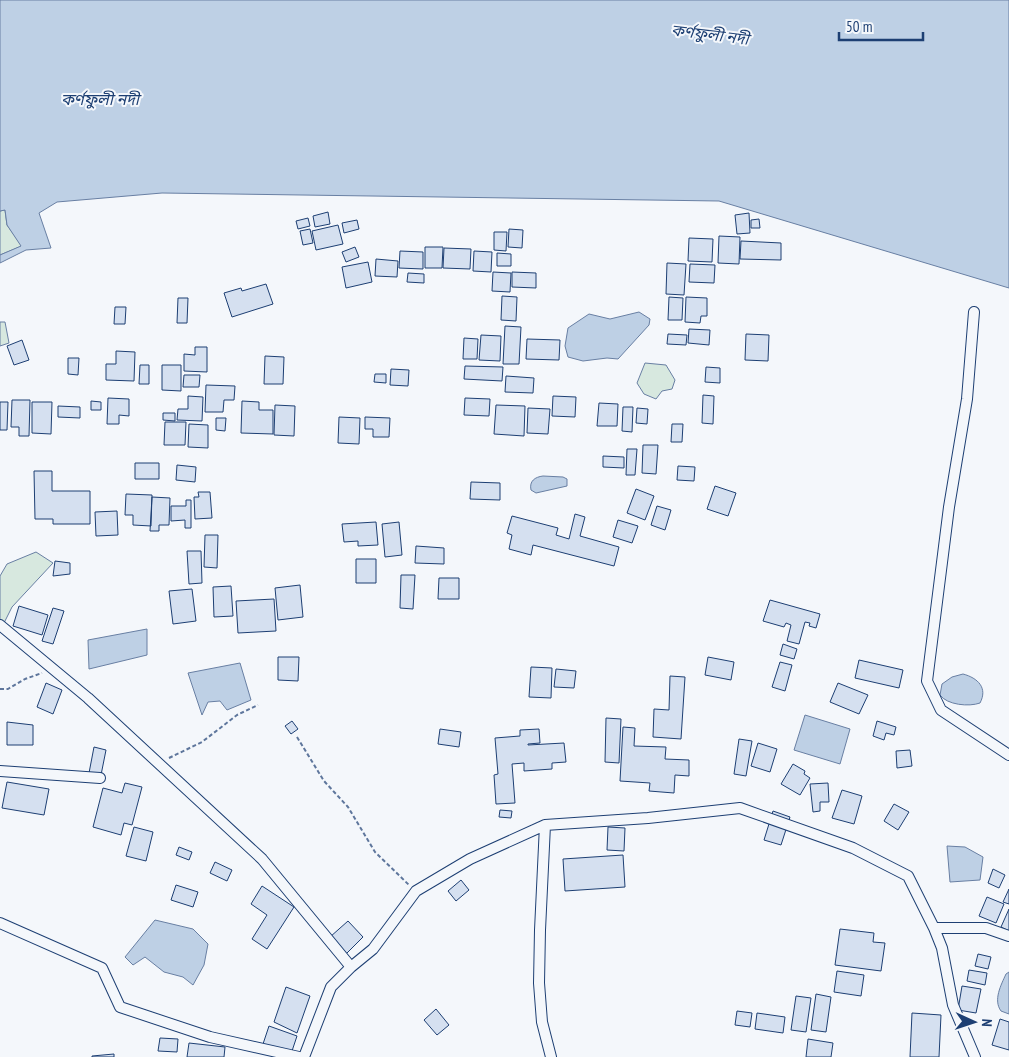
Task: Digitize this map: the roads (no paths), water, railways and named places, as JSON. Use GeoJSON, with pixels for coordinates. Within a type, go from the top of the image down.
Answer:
{"type":"FeatureCollection","features":[{"type":"Feature","properties":{"kind":"street"},"geometry":{"type":"LineString","coordinates":[[974,312],[967,399],[949,507],[926,681],[941,710],[1009,755]]}},
{"type":"Feature","properties":{"kind":"street"},"geometry":{"type":"LineString","coordinates":[[0,625],[88,698],[262,859],[351,967]]}},
{"type":"Feature","properties":{"kind":"street"},"geometry":{"type":"LineString","coordinates":[[0,771],[100,778]]}},
{"type":"Feature","properties":{"kind":"street"},"geometry":{"type":"LineString","coordinates":[[304,1057],[331,987],[351,967],[373,950],[416,891],[470,859],[546,825],[648,818],[740,808],[853,848],[908,876],[942,948],[954,1005],[975,1057]]}},
{"type":"Feature","properties":{"kind":"street"},"geometry":{"type":"LineString","coordinates":[[546,825],[539,983],[542,1022],[551,1057]]}},
{"type":"Feature","properties":{"kind":"street"},"geometry":{"type":"LineString","coordinates":[[0,923],[102,968],[120,1007],[210,1037],[299,1057]]}},
{"type":"Feature","properties":{"kind":"street"},"geometry":{"type":"LineString","coordinates":[[934,928],[986,928],[1009,936]]}},
{"type":"Feature","properties":{"kind":"water","name":"কর্ণফুলী নদী"},"geometry":{"type":"Polygon","coordinates":[[[0,0],[1009,0],[1009,288],[719,201],[162,193],[57,202],[39,213],[51,248],[26,250],[0,263],[0,255],[21,246],[7,225],[5,210],[0,211],[0,0]]]}},
{"type":"Feature","properties":{"kind":"water"},"geometry":{"type":"Polygon","coordinates":[[[639,312],[650,319],[649,325],[618,359],[607,358],[583,361],[568,357],[565,346],[568,328],[589,314],[610,319],[639,312]]]}},
{"type":"Feature","properties":{"kind":"water"},"geometry":{"type":"Polygon","coordinates":[[[543,476],[563,477],[567,479],[567,486],[536,493],[531,490],[533,480],[543,476]]]}},
{"type":"Feature","properties":{"kind":"water"},"geometry":{"type":"Polygon","coordinates":[[[147,629],[147,655],[89,669],[88,640],[147,629]]]}},
{"type":"Feature","properties":{"kind":"water"},"geometry":{"type":"Polygon","coordinates":[[[240,663],[251,700],[227,710],[220,701],[208,702],[202,715],[188,673],[240,663]]]}},
{"type":"Feature","properties":{"kind":"water"},"geometry":{"type":"Polygon","coordinates":[[[963,674],[973,678],[980,684],[983,693],[980,703],[970,705],[953,703],[940,695],[942,684],[952,677],[963,674]]]}},
{"type":"Feature","properties":{"kind":"water"},"geometry":{"type":"Polygon","coordinates":[[[805,715],[850,729],[840,764],[794,750],[805,715]]]}},
{"type":"Feature","properties":{"kind":"water"},"geometry":{"type":"Polygon","coordinates":[[[947,846],[965,847],[983,857],[980,880],[950,882],[947,846]]]}},
{"type":"Feature","properties":{"kind":"water"},"geometry":{"type":"Polygon","coordinates":[[[155,920],[193,929],[208,944],[204,965],[193,985],[183,977],[164,972],[145,957],[133,965],[125,957],[155,920]]]}},
{"type":"Feature","properties":{"kind":"water"},"geometry":{"type":"Polygon","coordinates":[[[1009,972],[1009,1014],[1001,1011],[998,997],[1006,974],[1009,972]]]}}]}
